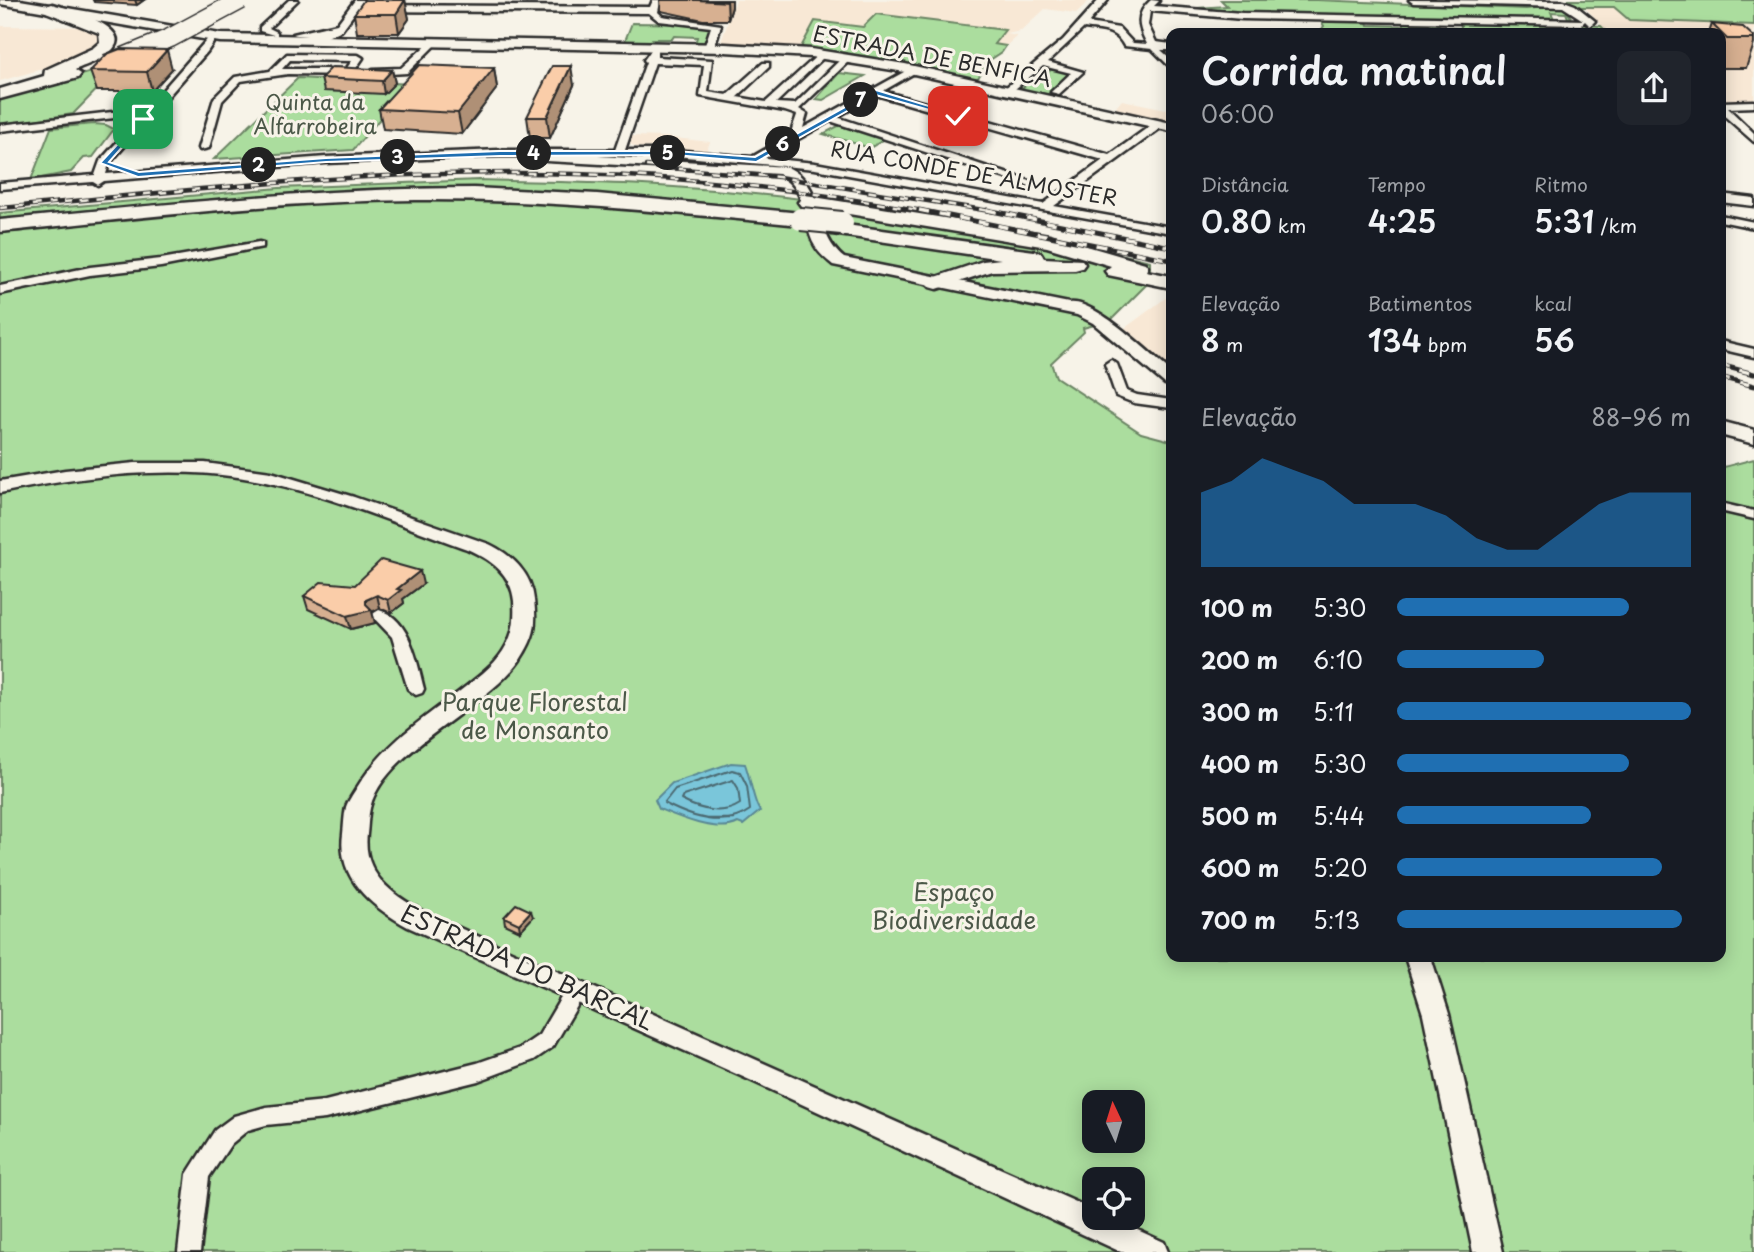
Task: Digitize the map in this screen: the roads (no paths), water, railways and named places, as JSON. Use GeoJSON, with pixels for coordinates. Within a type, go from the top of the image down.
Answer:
{"type":"FeatureCollection","features":[{"type":"Feature","properties":{"kind":"highway"},"geometry":{"type":"LineString","coordinates":[[0,88],[103,62],[227,0]]}},
{"type":"Feature","properties":{"kind":"highway"},"geometry":{"type":"LineString","coordinates":[[0,94],[170,38],[241,0]]}},
{"type":"Feature","properties":{"kind":"highway"},"geometry":{"type":"LineString","coordinates":[[51,75],[99,52],[108,44],[109,37],[105,30],[52,9]]}},
{"type":"Feature","properties":{"kind":"highway"},"geometry":{"type":"LineString","coordinates":[[0,226],[292,200],[400,194],[560,197],[1029,237],[1138,267]]}},
{"type":"Feature","properties":{"kind":"highway"},"geometry":{"type":"LineString","coordinates":[[0,234],[290,208],[397,202],[557,205],[803,216],[841,227],[1166,281]]}},
{"type":"Feature","properties":{"kind":"highway"},"geometry":{"type":"LineString","coordinates":[[841,227],[951,236],[1166,272]]}},
{"type":"Feature","properties":{"kind":"highway"},"geometry":{"type":"LineString","coordinates":[[943,281],[978,277],[1006,263],[1075,264]]}},
{"type":"Feature","properties":{"kind":"highway"},"geometry":{"type":"LineString","coordinates":[[1726,419],[1754,426]]}},
{"type":"Feature","properties":{"kind":"highway"},"geometry":{"type":"LineString","coordinates":[[1726,430],[1754,437]]}},
{"type":"Feature","properties":{"kind":"street"},"geometry":{"type":"LineString","coordinates":[[28,4],[52,5],[74,0],[72,5],[79,10],[195,32]]}},
{"type":"Feature","properties":{"kind":"street"},"geometry":{"type":"LineString","coordinates":[[294,0],[263,29],[275,37],[329,33],[343,23],[357,3]]}},
{"type":"Feature","properties":{"kind":"street"},"geometry":{"type":"LineString","coordinates":[[1007,91],[1083,25],[1104,0]]}},
{"type":"Feature","properties":{"kind":"street"},"geometry":{"type":"LineString","coordinates":[[1157,0],[1147,8],[1143,24],[1152,47],[1166,60]]}},
{"type":"Feature","properties":{"kind":"street"},"geometry":{"type":"LineString","coordinates":[[1147,8],[1242,16],[1583,20],[1574,8],[1554,3],[1413,0]]}},
{"type":"Feature","properties":{"kind":"street"},"geometry":{"type":"LineString","coordinates":[[9,1],[195,32]]}},
{"type":"Feature","properties":{"kind":"street"},"geometry":{"type":"LineString","coordinates":[[357,3],[371,8],[452,1],[620,7]]}},
{"type":"Feature","properties":{"kind":"street"},"geometry":{"type":"LineString","coordinates":[[357,3],[416,9],[656,5],[654,15],[666,20],[715,23],[717,28],[709,48]]}},
{"type":"Feature","properties":{"kind":"street"},"geometry":{"type":"LineString","coordinates":[[371,8],[367,15],[412,15],[416,9]]}},
{"type":"Feature","properties":{"kind":"street"},"geometry":{"type":"LineString","coordinates":[[299,34],[320,32],[343,23]]}},
{"type":"Feature","properties":{"kind":"street"},"geometry":{"type":"LineString","coordinates":[[343,23],[347,34],[360,38]]}},
{"type":"Feature","properties":{"kind":"street"},"geometry":{"type":"LineString","coordinates":[[1083,25],[1116,30],[1123,35],[1127,44],[1166,47]]}},
{"type":"Feature","properties":{"kind":"street","name":"ESTRADA DE BENFICA"},"geometry":{"type":"LineString","coordinates":[[195,32],[388,42],[639,46],[652,54],[709,48],[821,55],[913,70],[1164,126]]}},
{"type":"Feature","properties":{"kind":"street","name":"ESTRADA DE BENFICA"},"geometry":{"type":"LineString","coordinates":[[195,32],[216,38],[329,33],[388,42]]}},
{"type":"Feature","properties":{"kind":"street"},"geometry":{"type":"LineString","coordinates":[[98,179],[104,163],[216,38]]}},
{"type":"Feature","properties":{"kind":"street"},"geometry":{"type":"LineString","coordinates":[[204,148],[217,100],[234,82],[245,77],[288,71],[402,72],[432,43]]}},
{"type":"Feature","properties":{"kind":"street"},"geometry":{"type":"LineString","coordinates":[[619,152],[652,54],[709,62],[703,94],[787,108],[802,114],[795,137]]}},
{"type":"Feature","properties":{"kind":"street"},"geometry":{"type":"LineString","coordinates":[[821,55],[770,103],[797,107],[847,58]]}},
{"type":"Feature","properties":{"kind":"street"},"geometry":{"type":"LineString","coordinates":[[272,75],[287,57],[358,58],[349,72]]}},
{"type":"Feature","properties":{"kind":"street"},"geometry":{"type":"LineString","coordinates":[[1041,63],[1078,72],[1056,92]]}},
{"type":"Feature","properties":{"kind":"street"},"geometry":{"type":"LineString","coordinates":[[729,99],[766,65]]}},
{"type":"Feature","properties":{"kind":"street"},"geometry":{"type":"LineString","coordinates":[[756,159],[913,70]]}},
{"type":"Feature","properties":{"kind":"street"},"geometry":{"type":"LineString","coordinates":[[876,92],[1111,159]]}},
{"type":"Feature","properties":{"kind":"street"},"geometry":{"type":"LineString","coordinates":[[1726,105],[1754,104]]}},
{"type":"Feature","properties":{"kind":"street"},"geometry":{"type":"LineString","coordinates":[[0,128],[150,111]]}},
{"type":"Feature","properties":{"kind":"street"},"geometry":{"type":"LineString","coordinates":[[1726,111],[1754,139]]}},
{"type":"Feature","properties":{"kind":"street"},"geometry":{"type":"LineString","coordinates":[[829,118],[1037,185]]}},
{"type":"Feature","properties":{"kind":"street"},"geometry":{"type":"LineString","coordinates":[[1,141],[21,125]]}},
{"type":"Feature","properties":{"kind":"street"},"geometry":{"type":"LineString","coordinates":[[1047,206],[1111,159],[1164,126]]}},
{"type":"Feature","properties":{"kind":"street"},"geometry":{"type":"LineString","coordinates":[[0,186],[326,160],[619,152],[629,158],[645,157]]}},
{"type":"Feature","properties":{"kind":"street"},"geometry":{"type":"LineString","coordinates":[[532,153],[547,157],[645,157],[671,163],[782,170],[799,180],[803,216],[827,251],[839,262],[1087,312]]}},
{"type":"Feature","properties":{"kind":"street","name":"RUA CONDE DE ALMOSTER"},"geometry":{"type":"LineString","coordinates":[[645,157],[756,159],[851,171],[1166,229]]}},
{"type":"Feature","properties":{"kind":"street"},"geometry":{"type":"LineString","coordinates":[[63,181],[104,163],[138,174]]}},
{"type":"Feature","properties":{"kind":"street"},"geometry":{"type":"LineString","coordinates":[[0,191],[174,172]]}},
{"type":"Feature","properties":{"kind":"street"},"geometry":{"type":"LineString","coordinates":[[1726,204],[1754,200]]}},
{"type":"Feature","properties":{"kind":"street"},"geometry":{"type":"LineString","coordinates":[[1726,208],[1754,223]]}},
{"type":"Feature","properties":{"kind":"street"},"geometry":{"type":"LineString","coordinates":[[0,290],[90,271],[161,263],[259,245]]}},
{"type":"Feature","properties":{"kind":"street"},"geometry":{"type":"LineString","coordinates":[[978,277],[1087,312],[1166,376]]}},
{"type":"Feature","properties":{"kind":"street"},"geometry":{"type":"LineString","coordinates":[[1726,346],[1754,353]]}},
{"type":"Feature","properties":{"kind":"street"},"geometry":{"type":"LineString","coordinates":[[1111,365],[1121,393],[1134,399],[1166,403]]}},
{"type":"Feature","properties":{"kind":"street","name":"ESTRADA DO BARCAL"},"geometry":{"type":"LineString","coordinates":[[0,487],[88,471],[134,469],[221,471],[270,478],[462,541],[503,560],[519,582],[527,604],[520,643],[494,675],[391,755],[371,779],[359,801],[353,824],[355,859],[360,874],[393,908],[1153,1252]]}},
{"type":"Feature","properties":{"kind":"street"},"geometry":{"type":"LineString","coordinates":[[1726,509],[1751,518]]}},
{"type":"Feature","properties":{"kind":"street"},"geometry":{"type":"LineString","coordinates":[[379,615],[386,618],[402,641],[416,689]]}},
{"type":"Feature","properties":{"kind":"street"},"geometry":{"type":"LineString","coordinates":[[1420,962],[1436,1014],[1489,1245]]}},
{"type":"Feature","properties":{"kind":"street"},"geometry":{"type":"LineString","coordinates":[[189,1252],[198,1174],[223,1138],[243,1124],[266,1116],[325,1110],[478,1072],[527,1054],[547,1041],[576,990]]}},
{"type":"Feature","properties":{"kind":"water"},"geometry":{"type":"Polygon","coordinates":[[[731,763],[745,764],[760,811],[743,825],[738,823],[730,826],[709,826],[659,809],[655,800],[672,783],[731,763]]]}},
{"type":"Feature","properties":{"kind":"railway"},"geometry":{"type":"LineString","coordinates":[[646,166],[779,177],[996,212]]}},
{"type":"Feature","properties":{"kind":"railway"},"geometry":{"type":"LineString","coordinates":[[0,208],[288,182],[504,173],[576,174],[709,182],[929,212]]}},
{"type":"Feature","properties":{"kind":"railway"},"geometry":{"type":"LineString","coordinates":[[919,210],[1166,259]]}},
{"type":"Feature","properties":{"kind":"railway"},"geometry":{"type":"LineString","coordinates":[[987,210],[1166,246]]}},
{"type":"Feature","properties":{"kind":"railway"},"geometry":{"type":"LineString","coordinates":[[1726,367],[1754,374]]}},
{"type":"Feature","properties":{"kind":"railway"},"geometry":{"type":"LineString","coordinates":[[1726,379],[1754,386]]}},
{"type":"Feature","properties":{"kind":"park label","name":"Quinta da Alfarrobeira"},"geometry":{"type":"Point","coordinates":[315,115]}},
{"type":"Feature","properties":{"kind":"park label","name":"Parque Florestal de Monsanto"},"geometry":{"type":"Point","coordinates":[535,717]}},
{"type":"Feature","properties":{"kind":"park label","name":"Espaço Biodiversidade"},"geometry":{"type":"Point","coordinates":[954,907]}}]}
